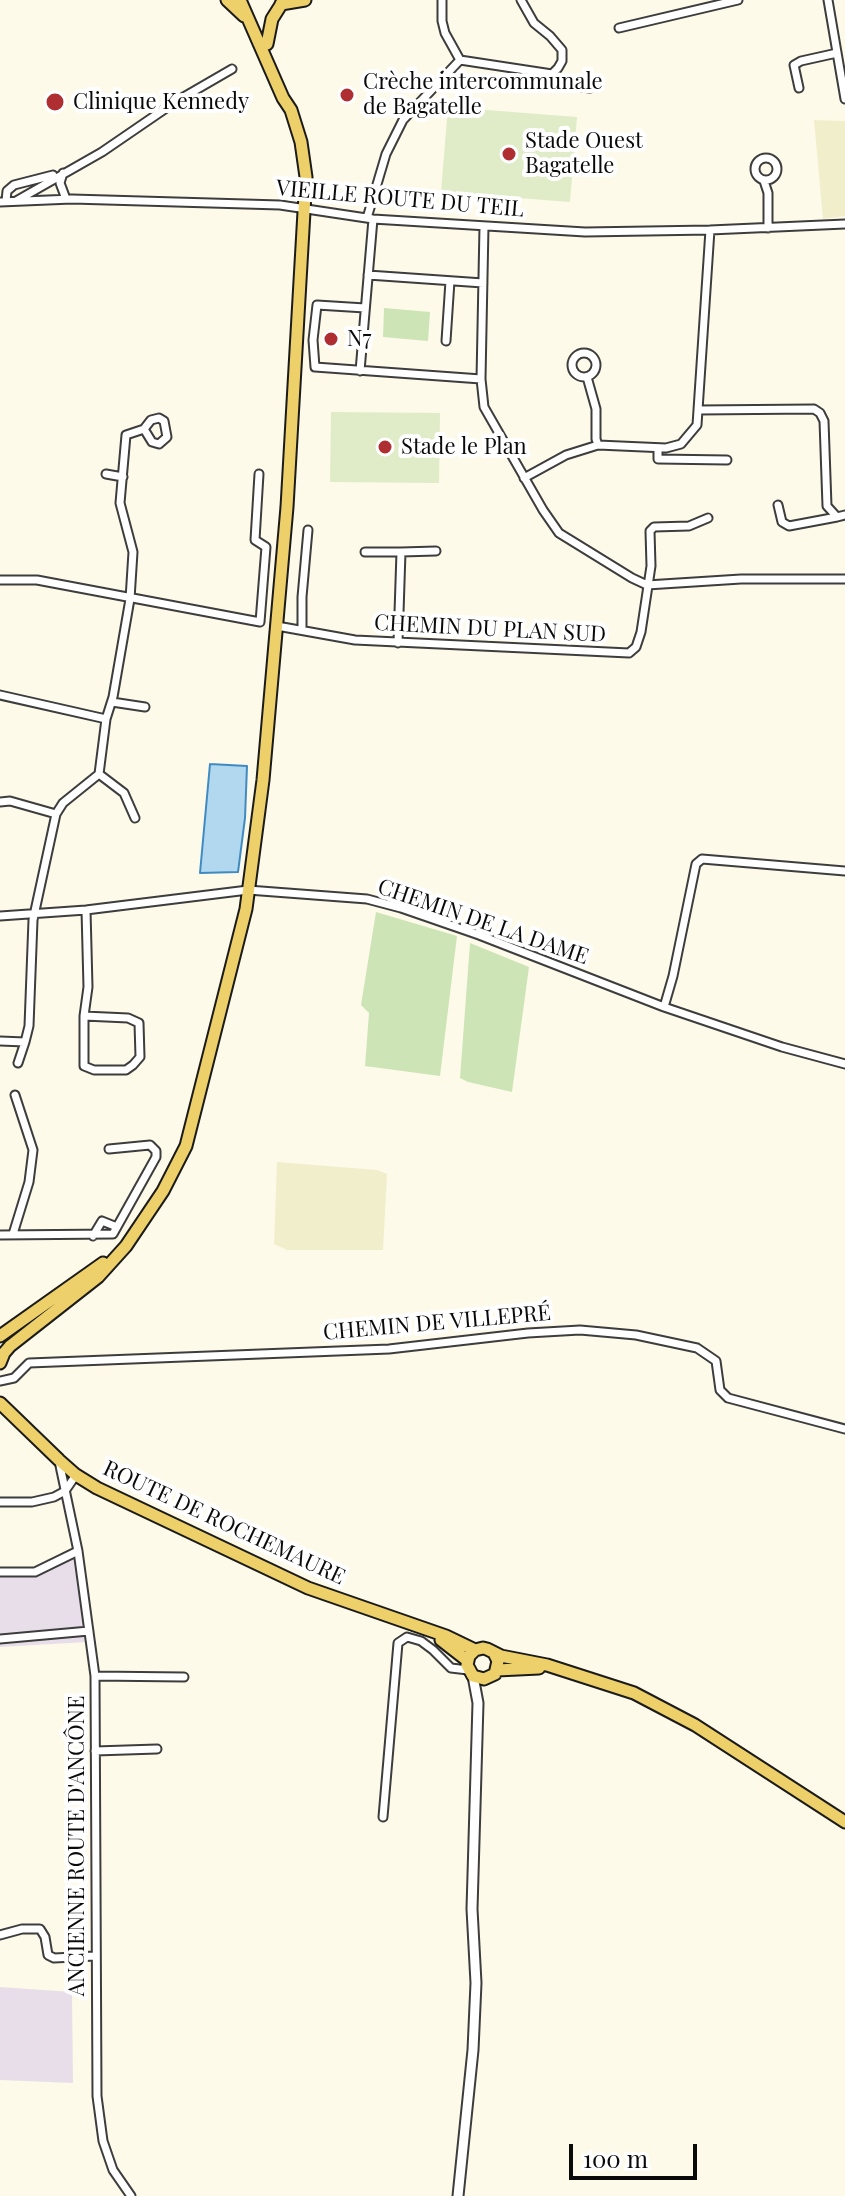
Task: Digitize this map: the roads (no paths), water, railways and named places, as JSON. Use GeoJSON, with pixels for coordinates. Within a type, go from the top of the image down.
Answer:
{"type":"FeatureCollection","features":[{"type":"Feature","properties":{"kind":"main road"},"geometry":{"type":"LineString","coordinates":[[227,0],[251,25]]}},
{"type":"Feature","properties":{"kind":"main road"},"geometry":{"type":"LineString","coordinates":[[240,0],[291,110]]}},
{"type":"Feature","properties":{"kind":"main road"},"geometry":{"type":"LineString","coordinates":[[0,1363],[10,1346],[98,1277],[126,1246],[163,1191],[186,1146],[239,942],[263,780],[287,507],[306,207],[304,161],[289,96],[247,0]]}},
{"type":"Feature","properties":{"kind":"main road"},"geometry":{"type":"LineString","coordinates":[[267,44],[272,19],[283,2],[305,0]]}},
{"type":"Feature","properties":{"kind":"main road"},"geometry":{"type":"LineString","coordinates":[[0,1336],[126,1246]]}},
{"type":"Feature","properties":{"kind":"main road","name":"ROUTE DE ROCHEMAURE"},"geometry":{"type":"LineString","coordinates":[[0,1403],[76,1475],[143,1511],[308,1588],[424,1628],[471,1664]]}},
{"type":"Feature","properties":{"kind":"main road","name":"ROUTE DE ROCHEMAURE"},"geometry":{"type":"LineString","coordinates":[[0,1417],[59,1460]]}},
{"type":"Feature","properties":{"kind":"main road"},"geometry":{"type":"LineString","coordinates":[[560,1669],[510,1668],[492,1674],[471,1664],[487,1649],[494,1653],[560,1669],[634,1693],[661,1706],[845,1822]]}},
{"type":"Feature","properties":{"kind":"main road"},"geometry":{"type":"LineString","coordinates":[[492,1674],[498,1661],[494,1653]]}},
{"type":"Feature","properties":{"kind":"street"},"geometry":{"type":"LineString","coordinates":[[442,0],[445,33],[460,60]]}},
{"type":"Feature","properties":{"kind":"street"},"geometry":{"type":"LineString","coordinates":[[521,0],[534,23],[562,50],[562,61],[552,74]]}},
{"type":"Feature","properties":{"kind":"street"},"geometry":{"type":"LineString","coordinates":[[619,28],[738,0]]}},
{"type":"Feature","properties":{"kind":"street"},"geometry":{"type":"LineString","coordinates":[[828,0],[845,99]]}},
{"type":"Feature","properties":{"kind":"street"},"geometry":{"type":"LineString","coordinates":[[799,88],[794,65],[837,53]]}},
{"type":"Feature","properties":{"kind":"street"},"geometry":{"type":"LineString","coordinates":[[460,60],[552,74],[564,85],[590,88]]}},
{"type":"Feature","properties":{"kind":"street"},"geometry":{"type":"LineString","coordinates":[[360,371],[370,219],[382,164],[397,129],[412,109],[460,60]]}},
{"type":"Feature","properties":{"kind":"street"},"geometry":{"type":"LineString","coordinates":[[16,201],[102,152],[175,102],[232,69]]}},
{"type":"Feature","properties":{"kind":"street"},"geometry":{"type":"LineString","coordinates":[[63,173],[60,183],[66,199]]}},
{"type":"Feature","properties":{"kind":"street"},"geometry":{"type":"LineString","coordinates":[[3,201],[14,185],[63,173]]}},
{"type":"Feature","properties":{"kind":"street"},"geometry":{"type":"LineString","coordinates":[[764,181],[768,193],[768,228]]}},
{"type":"Feature","properties":{"kind":"street","name":"VIEILLE ROUTE DU TEIL"},"geometry":{"type":"LineString","coordinates":[[3,201],[66,199],[306,207],[370,219],[585,232],[845,224]]}},
{"type":"Feature","properties":{"kind":"street"},"geometry":{"type":"LineString","coordinates":[[484,226],[481,379],[484,407],[559,533],[647,585],[741,579],[845,579]]}},
{"type":"Feature","properties":{"kind":"street"},"geometry":{"type":"LineString","coordinates":[[524,478],[566,455],[598,445],[658,448],[681,444],[690,435],[697,425],[710,230]]}},
{"type":"Feature","properties":{"kind":"street"},"geometry":{"type":"LineString","coordinates":[[368,275],[483,283]]}},
{"type":"Feature","properties":{"kind":"street"},"geometry":{"type":"LineString","coordinates":[[446,341],[450,281]]}},
{"type":"Feature","properties":{"kind":"street"},"geometry":{"type":"LineString","coordinates":[[365,308],[317,305],[314,308],[315,367],[481,379]]}},
{"type":"Feature","properties":{"kind":"street"},"geometry":{"type":"LineString","coordinates":[[587,377],[596,409],[598,445]]}},
{"type":"Feature","properties":{"kind":"street"},"geometry":{"type":"LineString","coordinates":[[698,410],[814,409],[820,413],[824,421],[827,506],[841,516]]}},
{"type":"Feature","properties":{"kind":"street"},"geometry":{"type":"LineString","coordinates":[[18,1063],[29,1026],[34,915],[56,814],[63,803],[99,774],[106,719],[112,702],[130,599],[133,552],[120,503],[126,435],[144,429]]}},
{"type":"Feature","properties":{"kind":"street"},"geometry":{"type":"LineString","coordinates":[[658,448],[658,459],[727,460]]}},
{"type":"Feature","properties":{"kind":"street"},"geometry":{"type":"LineString","coordinates":[[106,474],[123,477]]}},
{"type":"Feature","properties":{"kind":"street"},"geometry":{"type":"LineString","coordinates":[[0,580],[37,580],[260,622],[266,547],[255,540],[259,474]]}},
{"type":"Feature","properties":{"kind":"street"},"geometry":{"type":"LineString","coordinates":[[778,505],[782,522],[789,526],[841,516]]}},
{"type":"Feature","properties":{"kind":"street"},"geometry":{"type":"LineString","coordinates":[[647,585],[651,566],[650,531],[654,527],[689,526],[708,518]]}},
{"type":"Feature","properties":{"kind":"street"},"geometry":{"type":"LineString","coordinates":[[302,630],[308,530]]}},
{"type":"Feature","properties":{"kind":"street"},"geometry":{"type":"LineString","coordinates":[[365,552],[436,551]]}},
{"type":"Feature","properties":{"kind":"street"},"geometry":{"type":"LineString","coordinates":[[398,643],[401,552]]}},
{"type":"Feature","properties":{"kind":"street","name":"CHEMIN DU PLAN SUD"},"geometry":{"type":"LineString","coordinates":[[277,626],[355,640],[629,653],[636,647],[641,632],[647,585]]}},
{"type":"Feature","properties":{"kind":"street"},"geometry":{"type":"LineString","coordinates":[[0,695],[106,719]]}},
{"type":"Feature","properties":{"kind":"street"},"geometry":{"type":"LineString","coordinates":[[112,702],[145,707]]}},
{"type":"Feature","properties":{"kind":"street"},"geometry":{"type":"LineString","coordinates":[[99,774],[124,793],[135,818]]}},
{"type":"Feature","properties":{"kind":"street"},"geometry":{"type":"LineString","coordinates":[[0,802],[10,801],[56,814]]}},
{"type":"Feature","properties":{"kind":"street"},"geometry":{"type":"LineString","coordinates":[[664,1007],[696,864],[702,859],[845,871]]}},
{"type":"Feature","properties":{"kind":"street","name":"CHEMIN DE LA DAME"},"geometry":{"type":"LineString","coordinates":[[0,916],[86,910],[248,890],[367,899],[401,908],[664,1007],[782,1047],[845,1064]]}},
{"type":"Feature","properties":{"kind":"street"},"geometry":{"type":"LineString","coordinates":[[84,1016],[128,1018],[139,1023],[140,1057],[126,1070],[94,1070],[84,1066],[84,1016],[88,987],[86,910]]}},
{"type":"Feature","properties":{"kind":"street"},"geometry":{"type":"LineString","coordinates":[[0,1041],[25,1042]]}},
{"type":"Feature","properties":{"kind":"street"},"geometry":{"type":"LineString","coordinates":[[13,1234],[29,1182],[33,1150],[15,1095]]}},
{"type":"Feature","properties":{"kind":"street"},"geometry":{"type":"LineString","coordinates":[[0,1235],[111,1235],[156,1157],[156,1151],[150,1145],[109,1149]]}},
{"type":"Feature","properties":{"kind":"street"},"geometry":{"type":"LineString","coordinates":[[93,1236],[102,1221],[117,1227]]}},
{"type":"Feature","properties":{"kind":"street","name":"CHEMIN DE VILLEPRÉ"},"geometry":{"type":"LineString","coordinates":[[0,1381],[14,1378],[29,1363],[389,1349],[580,1330],[636,1335],[697,1348],[716,1361],[720,1390],[728,1398],[845,1429]]}},
{"type":"Feature","properties":{"kind":"street","name":"ANCIENNE ROUTE D'ANCÔNE"},"geometry":{"type":"LineString","coordinates":[[59,1460],[78,1551],[95,1676],[97,2096],[103,2141],[113,2170],[131,2196]]}},
{"type":"Feature","properties":{"kind":"street"},"geometry":{"type":"LineString","coordinates":[[0,1502],[44,1500],[65,1491],[76,1475]]}},
{"type":"Feature","properties":{"kind":"street"},"geometry":{"type":"LineString","coordinates":[[0,1572],[44,1569],[78,1551]]}},
{"type":"Feature","properties":{"kind":"street"},"geometry":{"type":"LineString","coordinates":[[0,1639],[89,1631]]}},
{"type":"Feature","properties":{"kind":"street"},"geometry":{"type":"LineString","coordinates":[[383,1817],[398,1643],[407,1637],[421,1641],[451,1668],[471,1664],[478,1703],[472,1909],[476,1983],[473,2050],[458,2196]]}},
{"type":"Feature","properties":{"kind":"street"},"geometry":{"type":"LineString","coordinates":[[478,1703],[492,1674]]}},
{"type":"Feature","properties":{"kind":"street"},"geometry":{"type":"LineString","coordinates":[[95,1676],[184,1677]]}},
{"type":"Feature","properties":{"kind":"street"},"geometry":{"type":"LineString","coordinates":[[95,1751],[157,1749]]}},
{"type":"Feature","properties":{"kind":"street"},"geometry":{"type":"LineString","coordinates":[[0,1935],[22,1929],[40,1929],[45,1937],[48,1955],[54,1958],[95,1956]]}},
{"type":"Feature","properties":{"kind":"water"},"geometry":{"type":"Polygon","coordinates":[[[210,764],[247,766],[245,818],[238,872],[200,873],[210,764]]]}},
{"type":"Feature","properties":{"kind":"place","name":"Crèche intercommunale de Bagatelle"},"geometry":{"type":"Point","coordinates":[347,95]}},
{"type":"Feature","properties":{"kind":"place","name":"Clinique Kennedy"},"geometry":{"type":"Point","coordinates":[55,102]}},
{"type":"Feature","properties":{"kind":"place","name":"Stade Ouest Bagatelle"},"geometry":{"type":"Point","coordinates":[509,154]}},
{"type":"Feature","properties":{"kind":"place","name":"N7"},"geometry":{"type":"Point","coordinates":[331,339]}},
{"type":"Feature","properties":{"kind":"place","name":"Stade le Plan"},"geometry":{"type":"Point","coordinates":[385,447]}}]}
